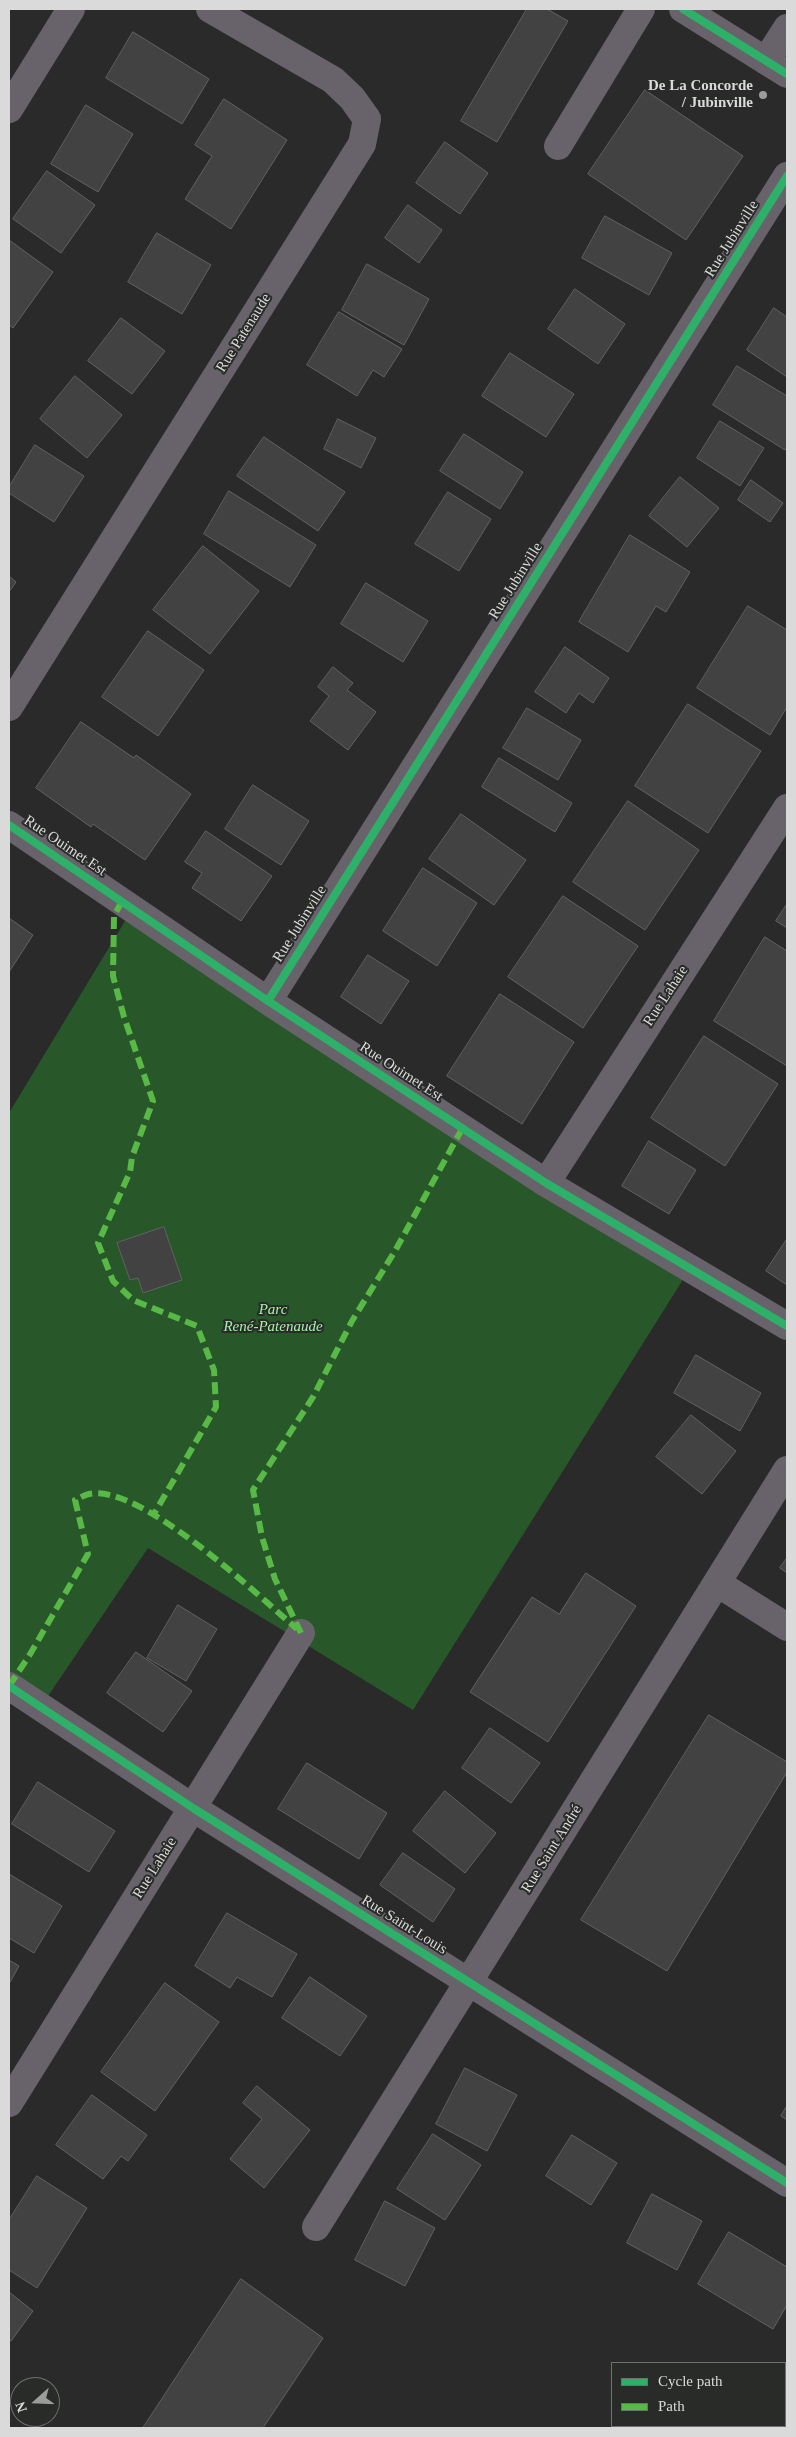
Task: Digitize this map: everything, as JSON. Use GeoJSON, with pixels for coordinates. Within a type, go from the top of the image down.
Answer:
{"type":"FeatureCollection","features":[{"type":"Feature","properties":{"kind":"street"},"geometry":{"type":"LineString","coordinates":[[9,109],[71,9]]}},
{"type":"Feature","properties":{"kind":"street","name":"Rue Patenaude"},"geometry":{"type":"LineString","coordinates":[[9,707],[362,144],[367,119],[352,98],[332,80],[210,9]]}},
{"type":"Feature","properties":{"kind":"street"},"geometry":{"type":"LineString","coordinates":[[558,146],[641,9]]}},
{"type":"Feature","properties":{"kind":"street"},"geometry":{"type":"LineString","coordinates":[[683,9],[777,68],[787,28]]}},
{"type":"Feature","properties":{"kind":"street","name":"Rue Jubinville"},"geometry":{"type":"LineString","coordinates":[[268,1001],[787,176]]}},
{"type":"Feature","properties":{"kind":"street","name":"Rue Lahaie"},"geometry":{"type":"LineString","coordinates":[[546,1183],[787,808]]}},
{"type":"Feature","properties":{"kind":"street","name":"Rue Ouimet Est"},"geometry":{"type":"LineString","coordinates":[[9,825],[268,1001],[546,1183],[787,1326]]}},
{"type":"Feature","properties":{"kind":"street","name":"Rue Saint André"},"geometry":{"type":"LineString","coordinates":[[316,2227],[787,1470]]}},
{"type":"Feature","properties":{"kind":"street"},"geometry":{"type":"LineString","coordinates":[[717,1583],[787,1627]]}},
{"type":"Feature","properties":{"kind":"street","name":"Rue Lahaie"},"geometry":{"type":"LineString","coordinates":[[9,2103],[301,1633]]}},
{"type":"Feature","properties":{"kind":"street","name":"Rue Saint-Louis"},"geometry":{"type":"LineString","coordinates":[[9,1686],[193,1808],[787,2184]]}},
{"type":"Feature","properties":{"kind":"green space","name":"Parc René-Patenaude"},"geometry":{"type":"Polygon","coordinates":[[[128,916],[689,1270],[413,1710],[148,1548],[38,1711],[9,1676],[9,1113],[128,916]]]}},
{"type":"Feature","properties":{"kind":"building"},"geometry":{"type":"Polygon","coordinates":[[[527,9],[547,9],[568,21],[497,142],[461,121],[527,9]]]}},
{"type":"Feature","properties":{"kind":"building"},"geometry":{"type":"Polygon","coordinates":[[[133,32],[209,79],[182,124],[106,78],[133,32]]]}},
{"type":"Feature","properties":{"kind":"building"},"geometry":{"type":"Polygon","coordinates":[[[645,90],[743,156],[686,240],[588,174],[645,90]]]}},
{"type":"Feature","properties":{"kind":"building"},"geometry":{"type":"Polygon","coordinates":[[[224,99],[287,140],[231,229],[185,199],[212,156],[195,145],[224,99]]]}},
{"type":"Feature","properties":{"kind":"building"},"geometry":{"type":"Polygon","coordinates":[[[86,105],[133,134],[98,192],[51,164],[86,105]]]}},
{"type":"Feature","properties":{"kind":"building"},"geometry":{"type":"Polygon","coordinates":[[[445,142],[488,173],[460,214],[416,183],[445,142]]]}},
{"type":"Feature","properties":{"kind":"building"},"geometry":{"type":"Polygon","coordinates":[[[47,171],[95,205],[61,253],[13,219],[47,171]]]}},
{"type":"Feature","properties":{"kind":"building"},"geometry":{"type":"Polygon","coordinates":[[[408,205],[442,230],[419,263],[385,238],[408,205]]]}},
{"type":"Feature","properties":{"kind":"building"},"geometry":{"type":"Polygon","coordinates":[[[605,216],[672,253],[649,295],[582,258],[605,216]]]}},
{"type":"Feature","properties":{"kind":"building"},"geometry":{"type":"Polygon","coordinates":[[[157,233],[211,265],[182,314],[128,282],[157,233]]]}},
{"type":"Feature","properties":{"kind":"building"},"geometry":{"type":"Polygon","coordinates":[[[9,240],[53,272],[13,328],[9,325],[9,240]]]}},
{"type":"Feature","properties":{"kind":"building"},"geometry":{"type":"Polygon","coordinates":[[[367,264],[429,299],[404,345],[342,310],[367,264]]]}},
{"type":"Feature","properties":{"kind":"building"},"geometry":{"type":"Polygon","coordinates":[[[575,289],[625,324],[598,364],[548,329],[575,289]]]}},
{"type":"Feature","properties":{"kind":"building"},"geometry":{"type":"Polygon","coordinates":[[[774,308],[787,317],[787,377],[747,350],[774,308]]]}},
{"type":"Feature","properties":{"kind":"building"},"geometry":{"type":"Polygon","coordinates":[[[339,312],[402,349],[384,377],[373,370],[357,396],[307,365],[339,312]]]}},
{"type":"Feature","properties":{"kind":"building"},"geometry":{"type":"Polygon","coordinates":[[[121,318],[165,351],[132,394],[88,361],[121,318]]]}},
{"type":"Feature","properties":{"kind":"building"},"geometry":{"type":"Polygon","coordinates":[[[510,353],[574,394],[546,437],[482,396],[510,353]]]}},
{"type":"Feature","properties":{"kind":"building"},"geometry":{"type":"Polygon","coordinates":[[[737,366],[787,396],[787,447],[785,450],[713,405],[737,366]]]}},
{"type":"Feature","properties":{"kind":"building"},"geometry":{"type":"Polygon","coordinates":[[[75,376],[122,415],[87,458],[40,419],[75,376]]]}},
{"type":"Feature","properties":{"kind":"building"},"geometry":{"type":"Polygon","coordinates":[[[338,419],[376,438],[361,468],[324,449],[338,419]]]}},
{"type":"Feature","properties":{"kind":"building"},"geometry":{"type":"Polygon","coordinates":[[[720,421],[764,448],[740,486],[697,458],[720,421]]]}},
{"type":"Feature","properties":{"kind":"building"},"geometry":{"type":"Polygon","coordinates":[[[464,434],[523,472],[500,509],[440,471],[464,434]]]}},
{"type":"Feature","properties":{"kind":"building"},"geometry":{"type":"Polygon","coordinates":[[[264,437],[345,492],[318,531],[237,476],[264,437]]]}},
{"type":"Feature","properties":{"kind":"building"},"geometry":{"type":"Polygon","coordinates":[[[35,445],[84,476],[54,522],[9,493],[9,487],[35,445]]]}},
{"type":"Feature","properties":{"kind":"building"},"geometry":{"type":"Polygon","coordinates":[[[680,477],[719,508],[687,547],[649,516],[680,477]]]}},
{"type":"Feature","properties":{"kind":"building"},"geometry":{"type":"Polygon","coordinates":[[[751,480],[783,503],[770,522],[738,500],[751,480]]]}},
{"type":"Feature","properties":{"kind":"building"},"geometry":{"type":"Polygon","coordinates":[[[229,491],[316,545],[290,587],[204,534],[229,491]]]}},
{"type":"Feature","properties":{"kind":"building"},"geometry":{"type":"Polygon","coordinates":[[[448,492],[491,519],[459,571],[415,544],[448,492]]]}},
{"type":"Feature","properties":{"kind":"building"},"geometry":{"type":"Polygon","coordinates":[[[630,535],[690,572],[666,612],[656,606],[628,652],[579,622],[630,535]]]}},
{"type":"Feature","properties":{"kind":"building"},"geometry":{"type":"Polygon","coordinates":[[[203,546],[259,591],[210,654],[153,610],[203,546]]]}},
{"type":"Feature","properties":{"kind":"building"},"geometry":{"type":"Polygon","coordinates":[[[9,576],[16,582],[9,592],[9,576]]]}},
{"type":"Feature","properties":{"kind":"building"},"geometry":{"type":"Polygon","coordinates":[[[366,583],[428,621],[403,662],[341,624],[366,583]]]}},
{"type":"Feature","properties":{"kind":"building"},"geometry":{"type":"Polygon","coordinates":[[[748,606],[787,630],[787,707],[770,735],[697,688],[748,606]]]}},
{"type":"Feature","properties":{"kind":"building"},"geometry":{"type":"Polygon","coordinates":[[[148,631],[204,670],[158,736],[102,697],[148,631]]]}},
{"type":"Feature","properties":{"kind":"building"},"geometry":{"type":"Polygon","coordinates":[[[565,647],[609,678],[593,703],[579,693],[566,713],[535,692],[565,647]]]}},
{"type":"Feature","properties":{"kind":"building"},"geometry":{"type":"Polygon","coordinates":[[[333,667],[353,683],[347,690],[376,712],[348,750],[310,721],[329,696],[318,687],[333,667]]]}},
{"type":"Feature","properties":{"kind":"building"},"geometry":{"type":"Polygon","coordinates":[[[688,704],[761,751],[708,833],[635,786],[688,704]]]}},
{"type":"Feature","properties":{"kind":"building"},"geometry":{"type":"Polygon","coordinates":[[[527,708],[581,740],[558,780],[503,748],[527,708]]]}},
{"type":"Feature","properties":{"kind":"building"},"geometry":{"type":"Polygon","coordinates":[[[81,722],[134,758],[136,755],[191,794],[145,860],[93,824],[91,827],[36,788],[81,722]]]}},
{"type":"Feature","properties":{"kind":"building"},"geometry":{"type":"Polygon","coordinates":[[[499,758],[572,803],[555,832],[482,787],[499,758]]]}},
{"type":"Feature","properties":{"kind":"building"},"geometry":{"type":"Polygon","coordinates":[[[253,785],[309,821],[281,865],[225,829],[253,785]]]}},
{"type":"Feature","properties":{"kind":"building"},"geometry":{"type":"Polygon","coordinates":[[[628,801],[699,850],[645,930],[573,882],[628,801]]]}},
{"type":"Feature","properties":{"kind":"building"},"geometry":{"type":"Polygon","coordinates":[[[461,814],[526,860],[494,905],[429,859],[461,814]]]}},
{"type":"Feature","properties":{"kind":"building"},"geometry":{"type":"Polygon","coordinates":[[[206,831],[272,876],[241,921],[192,888],[202,873],[185,862],[206,831]]]}},
{"type":"Feature","properties":{"kind":"building"},"geometry":{"type":"Polygon","coordinates":[[[423,868],[477,903],[437,966],[383,931],[423,868]]]}},
{"type":"Feature","properties":{"kind":"building"},"geometry":{"type":"Polygon","coordinates":[[[563,896],[638,946],[583,1028],[508,977],[563,896]]]}},
{"type":"Feature","properties":{"kind":"building"},"geometry":{"type":"Polygon","coordinates":[[[787,904],[787,928],[776,921],[787,904]]]}},
{"type":"Feature","properties":{"kind":"building"},"geometry":{"type":"Polygon","coordinates":[[[9,918],[33,935],[9,972],[9,918]]]}},
{"type":"Feature","properties":{"kind":"building"},"geometry":{"type":"Polygon","coordinates":[[[765,937],[787,951],[787,1066],[714,1021],[765,937]]]}},
{"type":"Feature","properties":{"kind":"building"},"geometry":{"type":"Polygon","coordinates":[[[368,955],[409,981],[381,1024],[341,997],[368,955]]]}},
{"type":"Feature","properties":{"kind":"building"},"geometry":{"type":"Polygon","coordinates":[[[500,994],[574,1042],[522,1124],[447,1076],[500,994]]]}},
{"type":"Feature","properties":{"kind":"building"},"geometry":{"type":"Polygon","coordinates":[[[704,1036],[778,1084],[725,1166],[651,1118],[704,1036]]]}},
{"type":"Feature","properties":{"kind":"building"},"geometry":{"type":"Polygon","coordinates":[[[649,1141],[696,1170],[669,1214],[622,1186],[649,1141]]]}},
{"type":"Feature","properties":{"kind":"building"},"geometry":{"type":"Polygon","coordinates":[[[164,1227],[182,1280],[143,1293],[138,1278],[130,1280],[117,1243],[164,1227]]]}},
{"type":"Feature","properties":{"kind":"building"},"geometry":{"type":"Polygon","coordinates":[[[787,1239],[787,1285],[766,1271],[787,1239]]]}},
{"type":"Feature","properties":{"kind":"building"},"geometry":{"type":"Polygon","coordinates":[[[696,1355],[761,1393],[740,1431],[674,1393],[696,1355]]]}},
{"type":"Feature","properties":{"kind":"building"},"geometry":{"type":"Polygon","coordinates":[[[691,1415],[736,1451],[702,1494],[656,1457],[691,1415]]]}},
{"type":"Feature","properties":{"kind":"building"},"geometry":{"type":"Polygon","coordinates":[[[787,1558],[787,1573],[780,1568],[787,1558]]]}},
{"type":"Feature","properties":{"kind":"building"},"geometry":{"type":"Polygon","coordinates":[[[586,1573],[636,1606],[548,1742],[470,1692],[532,1597],[559,1614],[586,1573]]]}},
{"type":"Feature","properties":{"kind":"building"},"geometry":{"type":"Polygon","coordinates":[[[178,1605],[217,1629],[186,1681],[147,1658],[178,1605]]]}},
{"type":"Feature","properties":{"kind":"building"},"geometry":{"type":"Polygon","coordinates":[[[136,1652],[192,1691],[163,1732],[107,1693],[136,1652]]]}},
{"type":"Feature","properties":{"kind":"building"},"geometry":{"type":"Polygon","coordinates":[[[709,1715],[787,1762],[787,1772],[667,1971],[581,1920],[709,1715]]]}},
{"type":"Feature","properties":{"kind":"building"},"geometry":{"type":"Polygon","coordinates":[[[490,1728],[540,1763],[511,1803],[462,1768],[490,1728]]]}},
{"type":"Feature","properties":{"kind":"building"},"geometry":{"type":"Polygon","coordinates":[[[307,1763],[387,1813],[359,1859],[278,1809],[307,1763]]]}},
{"type":"Feature","properties":{"kind":"building"},"geometry":{"type":"Polygon","coordinates":[[[38,1782],[115,1831],[89,1872],[12,1824],[38,1782]]]}},
{"type":"Feature","properties":{"kind":"building"},"geometry":{"type":"Polygon","coordinates":[[[445,1791],[496,1833],[465,1873],[413,1831],[445,1791]]]}},
{"type":"Feature","properties":{"kind":"building"},"geometry":{"type":"Polygon","coordinates":[[[403,1853],[455,1889],[433,1922],[380,1885],[403,1853]]]}},
{"type":"Feature","properties":{"kind":"building"},"geometry":{"type":"Polygon","coordinates":[[[9,1874],[62,1906],[34,1953],[9,1938],[9,1874]]]}},
{"type":"Feature","properties":{"kind":"building"},"geometry":{"type":"Polygon","coordinates":[[[227,1913],[297,1954],[272,1997],[237,1977],[230,1988],[195,1966],[227,1913]]]}},
{"type":"Feature","properties":{"kind":"building"},"geometry":{"type":"Polygon","coordinates":[[[9,1960],[19,1966],[9,1984],[9,1960]]]}},
{"type":"Feature","properties":{"kind":"building"},"geometry":{"type":"Polygon","coordinates":[[[310,1977],[367,2016],[340,2056],[282,2018],[310,1977]]]}},
{"type":"Feature","properties":{"kind":"building"},"geometry":{"type":"Polygon","coordinates":[[[165,1983],[219,2022],[155,2111],[101,2072],[165,1983]]]}},
{"type":"Feature","properties":{"kind":"building"},"geometry":{"type":"Polygon","coordinates":[[[465,2068],[517,2095],[487,2151],[436,2124],[465,2068]]]}},
{"type":"Feature","properties":{"kind":"building"},"geometry":{"type":"Polygon","coordinates":[[[257,2086],[310,2130],[264,2188],[230,2159],[262,2119],[243,2103],[257,2086]]]}},
{"type":"Feature","properties":{"kind":"building"},"geometry":{"type":"Polygon","coordinates":[[[92,2095],[147,2135],[128,2161],[121,2156],[103,2179],[56,2145],[92,2095]]]}},
{"type":"Feature","properties":{"kind":"building"},"geometry":{"type":"Polygon","coordinates":[[[787,2106],[787,2120],[781,2116],[787,2106]]]}},
{"type":"Feature","properties":{"kind":"building"},"geometry":{"type":"Polygon","coordinates":[[[433,2134],[481,2165],[445,2220],[397,2189],[433,2134]]]}},
{"type":"Feature","properties":{"kind":"building"},"geometry":{"type":"Polygon","coordinates":[[[572,2135],[617,2163],[591,2205],[546,2176],[572,2135]]]}},
{"type":"Feature","properties":{"kind":"building"},"geometry":{"type":"Polygon","coordinates":[[[37,2176],[87,2208],[37,2288],[9,2270],[9,2220],[37,2176]]]}},
{"type":"Feature","properties":{"kind":"building"},"geometry":{"type":"Polygon","coordinates":[[[652,2194],[702,2221],[677,2270],[627,2243],[652,2194]]]}},
{"type":"Feature","properties":{"kind":"building"},"geometry":{"type":"Polygon","coordinates":[[[385,2201],[435,2228],[405,2286],[355,2260],[385,2201]]]}},
{"type":"Feature","properties":{"kind":"building"},"geometry":{"type":"Polygon","coordinates":[[[729,2232],[787,2267],[787,2305],[773,2329],[698,2284],[729,2232]]]}},
{"type":"Feature","properties":{"kind":"building"},"geometry":{"type":"Polygon","coordinates":[[[241,2279],[323,2338],[263,2428],[143,2428],[241,2279]]]}},
{"type":"Feature","properties":{"kind":"building"},"geometry":{"type":"Polygon","coordinates":[[[9,2292],[33,2311],[11,2341],[9,2340],[9,2292]]]}},
{"type":"Feature","properties":{"kind":"marked path"},"geometry":{"type":"LineString","coordinates":[[122,901],[114,916],[113,976],[124,1017],[153,1101],[132,1157],[130,1172],[98,1243],[113,1281],[133,1300],[197,1326],[214,1370],[216,1407],[154,1514]]}},
{"type":"Feature","properties":{"kind":"marked path"},"geometry":{"type":"LineString","coordinates":[[301,1633],[275,1579],[262,1537],[253,1490],[313,1397],[352,1321],[395,1251],[462,1129]]}},
{"type":"Feature","properties":{"kind":"marked path"},"geometry":{"type":"LineString","coordinates":[[9,1686],[29,1656],[88,1554],[75,1500],[89,1494],[111,1495],[138,1506],[167,1523],[228,1569],[297,1629]]}},
{"type":"Feature","properties":{"kind":"cycle path"},"geometry":{"type":"LineString","coordinates":[[683,9],[787,74]]}},
{"type":"Feature","properties":{"kind":"cycle path"},"geometry":{"type":"LineString","coordinates":[[268,1001],[787,176]]}},
{"type":"Feature","properties":{"kind":"cycle path"},"geometry":{"type":"LineString","coordinates":[[9,825],[268,1001],[546,1183],[787,1326]]}},
{"type":"Feature","properties":{"kind":"cycle path"},"geometry":{"type":"LineString","coordinates":[[9,1686],[193,1808],[787,2183]]}},
{"type":"Feature","properties":{"kind":"place","name":"De La Concorde / Jubinville"},"geometry":{"type":"Point","coordinates":[763,95]}}]}
